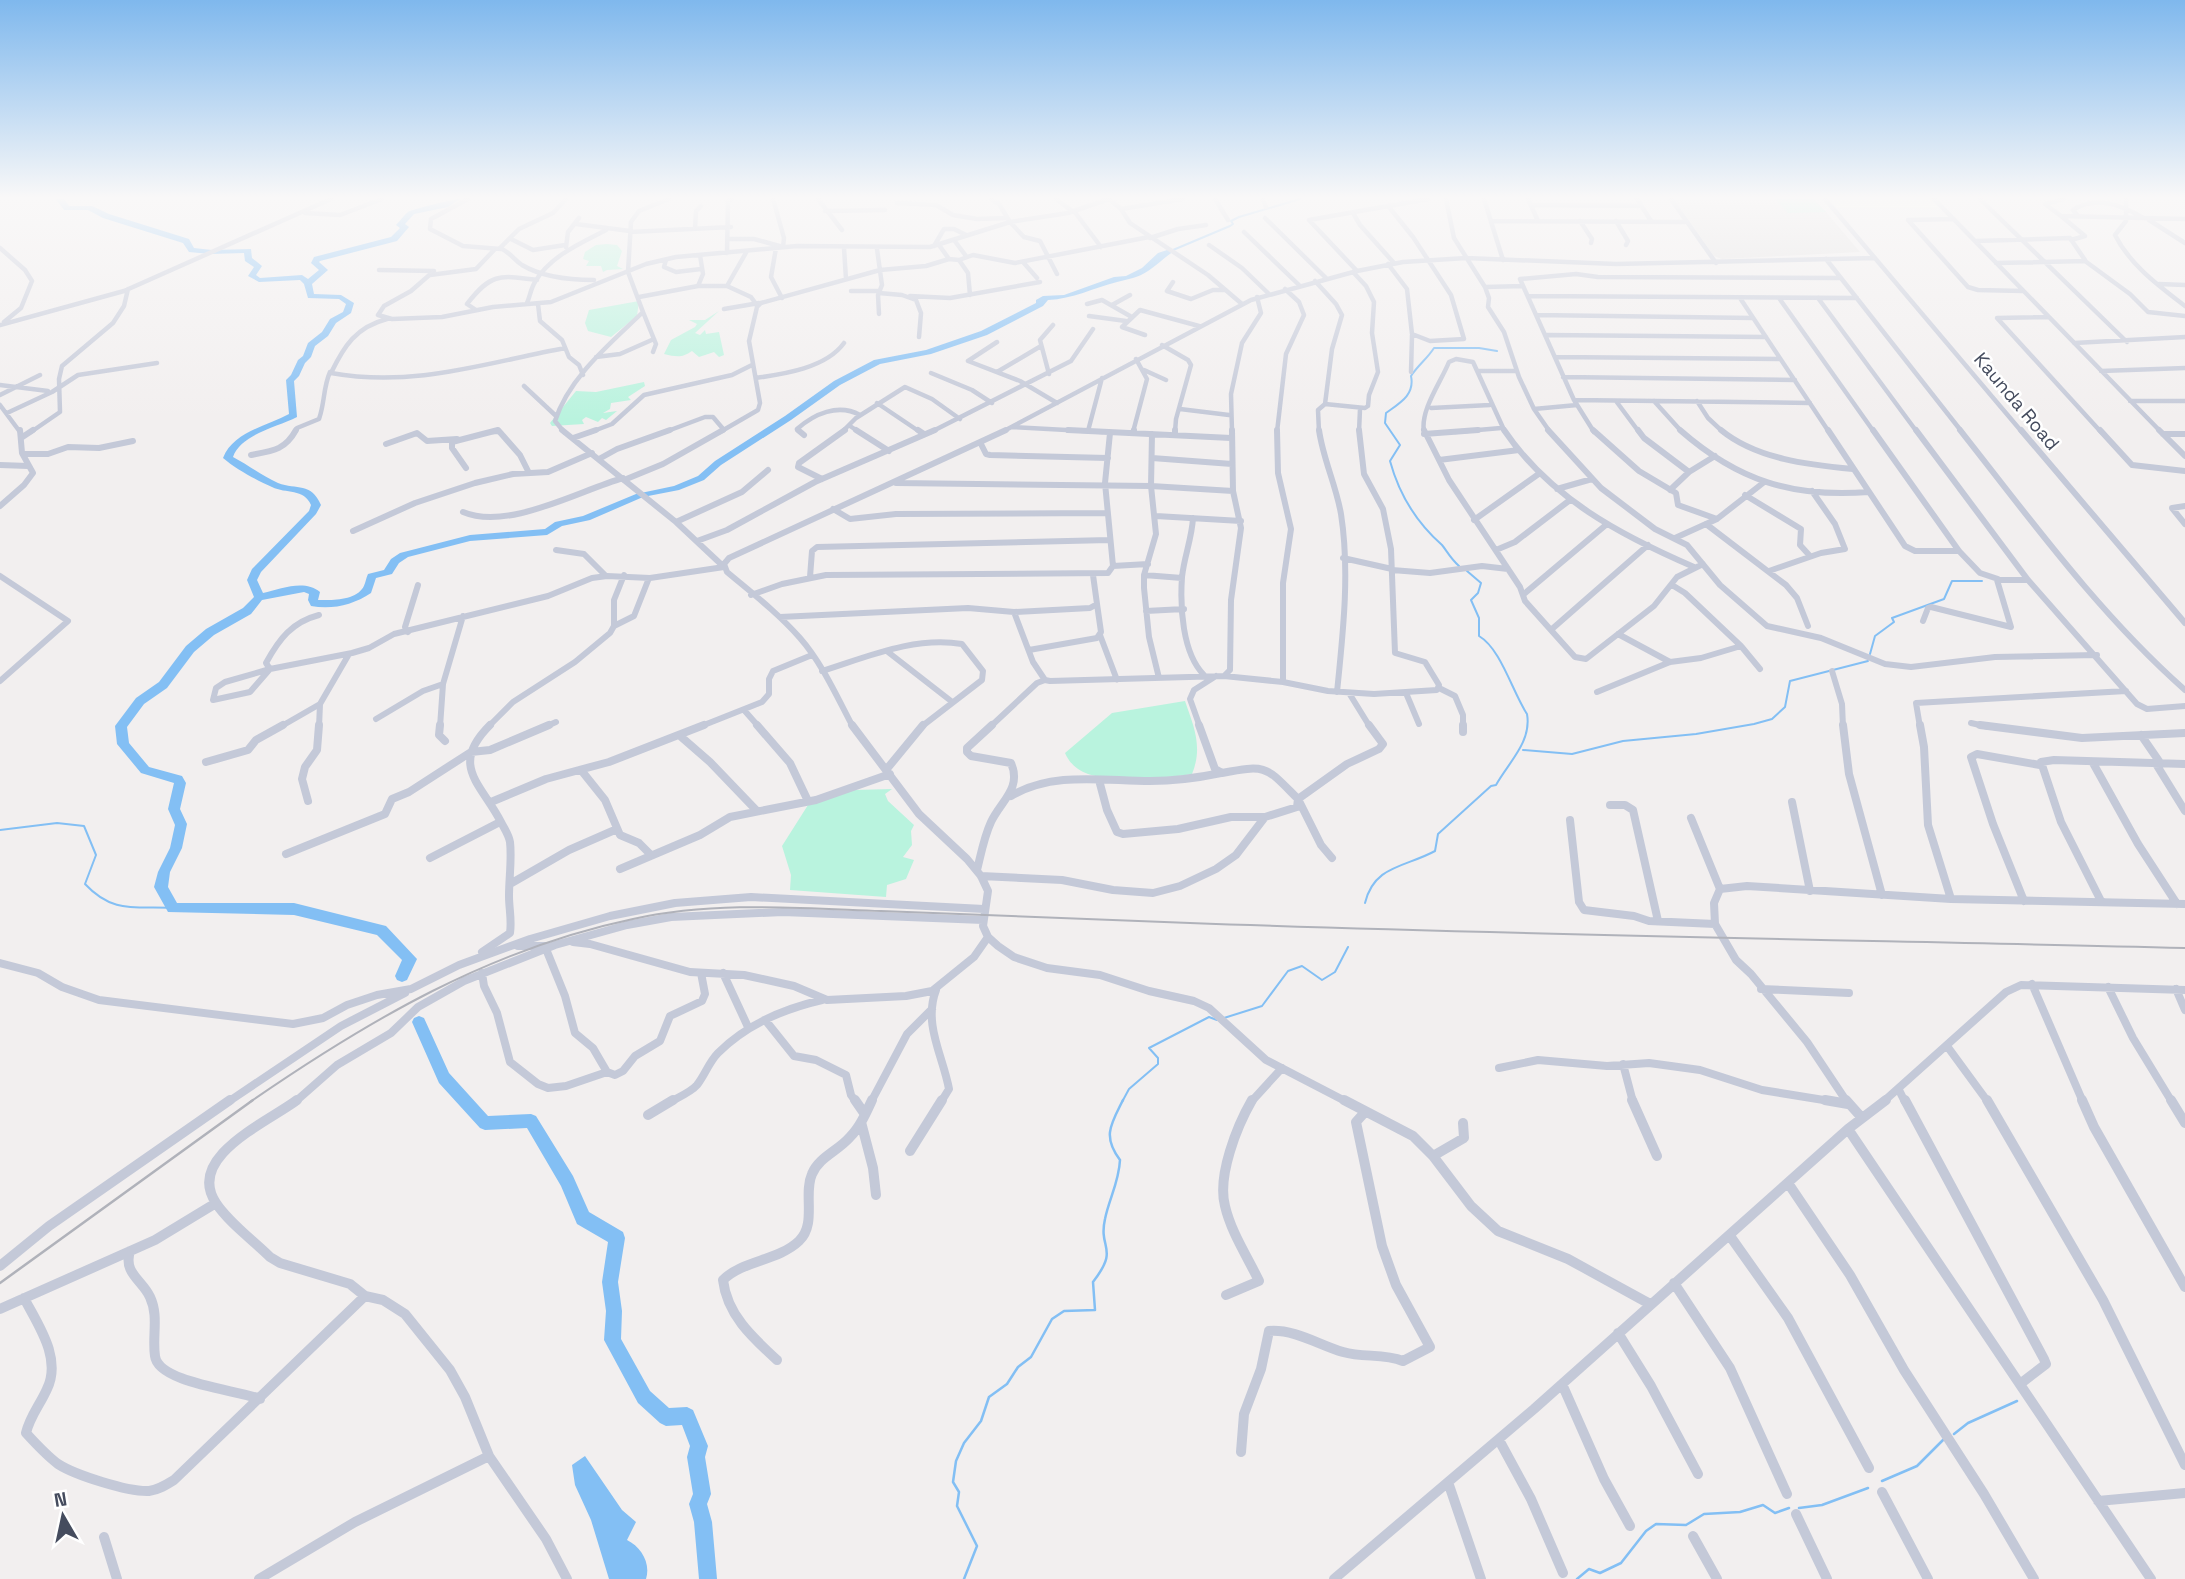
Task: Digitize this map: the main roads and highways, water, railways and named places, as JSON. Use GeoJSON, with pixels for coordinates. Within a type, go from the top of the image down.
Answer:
{"type":"FeatureCollection","features":[{"type":"Feature","properties":{"kind":"water"},"geometry":{"type":"Polygon","coordinates":[[[585,1456],[622,1510],[636,1522],[627,1540],[644,1556],[646,1579],[609,1579],[591,1520],[575,1485],[572,1465],[585,1456]]]}},
{"type":"Feature","properties":{"kind":"waterway"},"geometry":{"type":"LineString","coordinates":[[254,273],[252,276],[259,280],[302,277],[308,283]]}},
{"type":"Feature","properties":{"kind":"waterway"},"geometry":{"type":"LineString","coordinates":[[308,283],[321,273]]}},
{"type":"Feature","properties":{"kind":"waterway"},"geometry":{"type":"LineString","coordinates":[[645,494],[676,488],[701,478],[718,463],[837,383],[877,362],[928,352],[984,333],[1040,304],[1039,302],[1046,298],[1065,297],[1139,273]]}},
{"type":"Feature","properties":{"kind":"waterway"},"geometry":{"type":"LineString","coordinates":[[259,597],[252,580],[256,571],[313,512],[316,505],[312,496],[298,489],[277,486],[228,458],[231,451],[245,438],[294,415],[290,380],[307,357],[311,345],[325,334],[333,321],[347,313],[350,303],[341,297],[311,296],[308,283]]}},
{"type":"Feature","properties":{"kind":"waterway"},"geometry":{"type":"LineString","coordinates":[[1459,566],[1417,517],[1398,485],[1390,461],[1400,445],[1385,423],[1386,413],[1409,393],[1411,376],[1434,348],[1479,348],[1497,351]]}},
{"type":"Feature","properties":{"kind":"waterway"},"geometry":{"type":"LineString","coordinates":[[259,597],[305,588],[315,592],[315,603],[349,601],[367,591],[372,576],[388,572],[395,561],[404,555],[470,538],[547,532],[559,524],[586,518],[639,496]]}},
{"type":"Feature","properties":{"kind":"waterway"},"geometry":{"type":"LineString","coordinates":[[1365,903],[1369,891],[1383,874],[1435,851],[1438,834],[1491,786],[1496,785],[1518,752],[1526,734],[1527,714],[1494,650],[1479,636],[1479,618],[1471,600],[1478,593],[1481,583],[1467,571]]}},
{"type":"Feature","properties":{"kind":"waterway"},"geometry":{"type":"LineString","coordinates":[[1870,654],[1875,636],[1894,622],[1892,618],[1944,599],[1952,581],[1982,581]]}},
{"type":"Feature","properties":{"kind":"waterway"},"geometry":{"type":"LineString","coordinates":[[259,597],[247,611],[210,632],[190,649],[163,685],[140,701],[121,726],[123,744],[145,770],[178,779],[180,783],[174,809],[181,824],[176,848],[164,872],[161,887],[173,908],[294,909],[381,930],[410,959],[402,976]]}},
{"type":"Feature","properties":{"kind":"waterway"},"geometry":{"type":"LineString","coordinates":[[1523,750],[1572,754],[1623,741],[1696,734],[1754,724],[1772,719],[1785,707],[1790,681],[1868,661]]}},
{"type":"Feature","properties":{"kind":"waterway"},"geometry":{"type":"LineString","coordinates":[[0,830],[57,823],[84,826],[96,855],[85,884],[95,894],[125,906],[173,908]]}},
{"type":"Feature","properties":{"kind":"waterway"},"geometry":{"type":"LineString","coordinates":[[1224,1018],[1262,1006],[1288,971],[1302,966],[1322,980],[1335,972],[1348,947]]}},
{"type":"Feature","properties":{"kind":"waterway"},"geometry":{"type":"LineString","coordinates":[[1122,1102],[1129,1089],[1158,1064],[1158,1058],[1149,1048],[1209,1017],[1217,1020]]}},
{"type":"Feature","properties":{"kind":"waterway"},"geometry":{"type":"LineString","coordinates":[[419,1022],[444,1078],[485,1123],[531,1121],[567,1181],[583,1218],[617,1238],[610,1282],[614,1311],[612,1340],[644,1397],[666,1417],[687,1416],[699,1446],[696,1457],[702,1494],[698,1504],[703,1522],[708,1579]]}},
{"type":"Feature","properties":{"kind":"waterway"},"geometry":{"type":"LineString","coordinates":[[964,1579],[977,1546],[957,1506],[959,1492],[953,1482],[956,1461],[964,1443],[981,1421],[989,1397],[1007,1384],[1018,1367],[1031,1357],[1052,1319],[1064,1311],[1095,1310],[1093,1282],[1107,1255],[1104,1229],[1120,1160],[1111,1144],[1110,1130],[1122,1102]]}},
{"type":"Feature","properties":{"kind":"waterway"},"geometry":{"type":"LineString","coordinates":[[1954,1434],[1968,1423],[2017,1401]]}},
{"type":"Feature","properties":{"kind":"waterway"},"geometry":{"type":"LineString","coordinates":[[1882,1481],[1917,1466],[1943,1440]]}},
{"type":"Feature","properties":{"kind":"waterway"},"geometry":{"type":"LineString","coordinates":[[1799,1508],[1822,1505],[1868,1488]]}},
{"type":"Feature","properties":{"kind":"waterway"},"geometry":{"type":"LineString","coordinates":[[1577,1579],[1589,1569],[1600,1573],[1621,1563],[1646,1531],[1656,1524],[1686,1525],[1704,1514],[1740,1512],[1763,1505],[1775,1513],[1789,1508]]}},
{"type":"Feature","properties":{"kind":"railway"},"geometry":{"type":"LineString","coordinates":[[253,1100],[386,1016],[480,968],[580,932],[664,913],[694,910],[788,907],[1438,931],[2185,948]]}},
{"type":"Feature","properties":{"kind":"railway"},"geometry":{"type":"LineString","coordinates":[[0,1283],[253,1100]]}}]}
